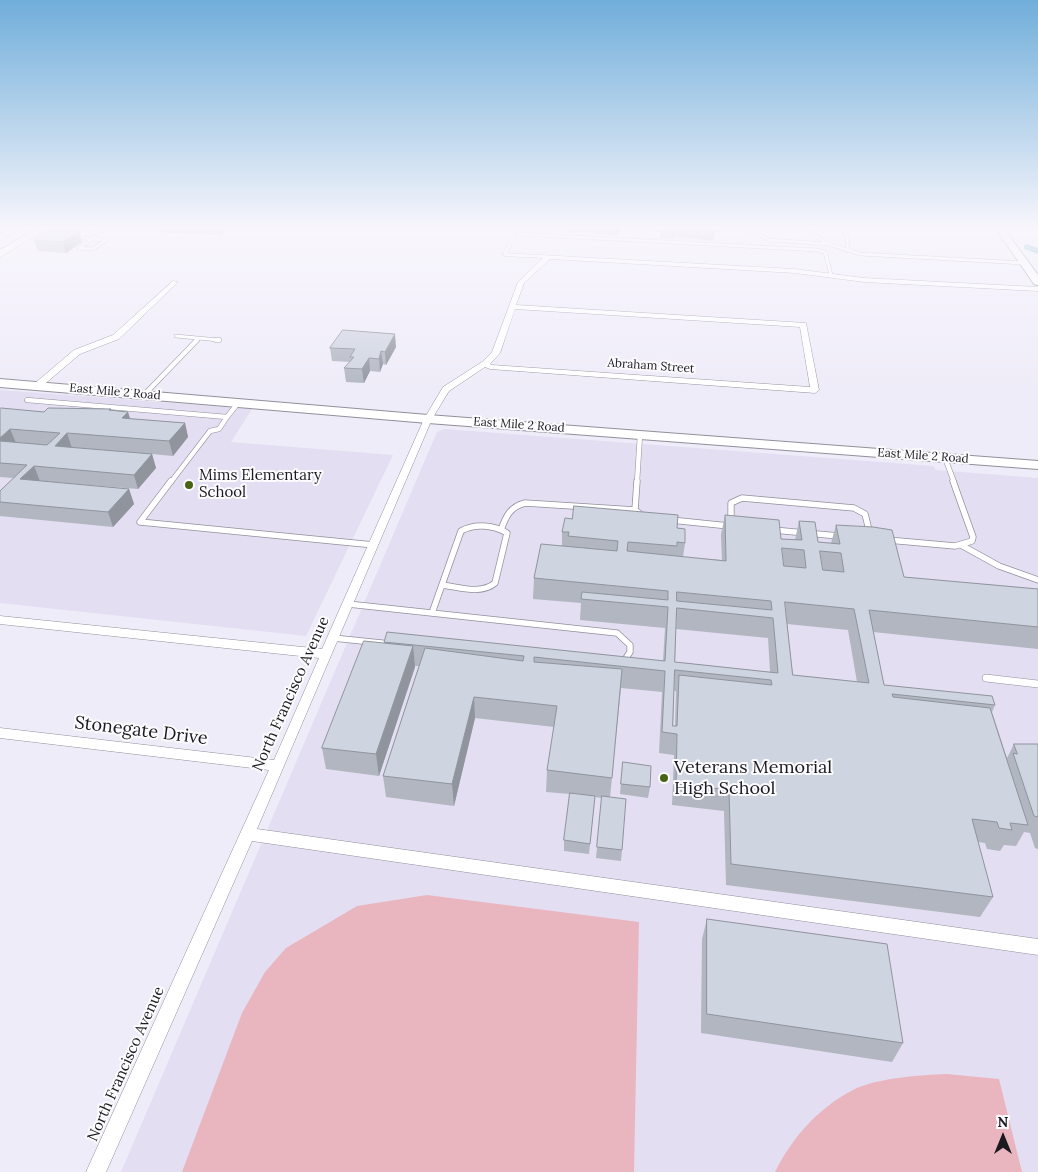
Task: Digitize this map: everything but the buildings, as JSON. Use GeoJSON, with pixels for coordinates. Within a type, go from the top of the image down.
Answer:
{"type":"FeatureCollection","features":[{"type":"Feature","properties":{"kind":"main road","name":"East Mile 2 Road"},"geometry":{"type":"LineString","coordinates":[[0,383],[428,419],[1038,465]]}},
{"type":"Feature","properties":{"kind":"street"},"geometry":{"type":"LineString","coordinates":[[37,386],[77,352],[116,337],[173,284]]}},
{"type":"Feature","properties":{"kind":"street","name":"North Francisco Avenue"},"geometry":{"type":"LineString","coordinates":[[96,1172],[278,766],[428,419],[446,388],[485,364],[496,353],[520,284]]}},
{"type":"Feature","properties":{"kind":"street"},"geometry":{"type":"LineString","coordinates":[[935,284],[1038,289]]}},
{"type":"Feature","properties":{"kind":"street","name":"Abraham Street"},"geometry":{"type":"LineString","coordinates":[[485,364],[490,366],[815,390],[803,325],[512,307]]}},
{"type":"Feature","properties":{"kind":"street"},"geometry":{"type":"LineString","coordinates":[[0,620],[326,654]]}},
{"type":"Feature","properties":{"kind":"street","name":"Stonegate Drive"},"geometry":{"type":"LineString","coordinates":[[0,733],[278,766]]}},
{"type":"Feature","properties":{"kind":"street"},"geometry":{"type":"LineString","coordinates":[[247,834],[1038,947]]}},
{"type":"Feature","properties":{"kind":"lane"},"geometry":{"type":"LineString","coordinates":[[176,336],[219,340]]}},
{"type":"Feature","properties":{"kind":"lane"},"geometry":{"type":"LineString","coordinates":[[144,395],[200,338]]}},
{"type":"Feature","properties":{"kind":"lane"},"geometry":{"type":"LineString","coordinates":[[27,400],[227,417]]}},
{"type":"Feature","properties":{"kind":"lane"},"geometry":{"type":"LineString","coordinates":[[238,403],[219,429],[210,431],[140,522],[374,545]]}},
{"type":"Feature","properties":{"kind":"lane"},"geometry":{"type":"LineString","coordinates":[[635,510],[640,435]]}},
{"type":"Feature","properties":{"kind":"lane"},"geometry":{"type":"LineString","coordinates":[[880,540],[961,545],[972,541],[973,537],[945,458]]}},
{"type":"Feature","properties":{"kind":"lane"},"geometry":{"type":"LineString","coordinates":[[731,526],[731,504],[742,498],[854,508],[865,514],[871,539],[862,538]]}},
{"type":"Feature","properties":{"kind":"lane"},"geometry":{"type":"LineString","coordinates":[[501,530],[508,511],[514,506],[525,503],[635,510],[641,516],[649,518]]}},
{"type":"Feature","properties":{"kind":"lane"},"geometry":{"type":"LineString","coordinates":[[665,520],[740,527]]}},
{"type":"Feature","properties":{"kind":"lane"},"geometry":{"type":"LineString","coordinates":[[432,613],[442,585],[462,529],[470,526],[501,530],[508,536],[494,586],[484,589],[442,585]]}},
{"type":"Feature","properties":{"kind":"lane"},"geometry":{"type":"LineString","coordinates":[[768,529],[843,536]]}},
{"type":"Feature","properties":{"kind":"lane"},"geometry":{"type":"LineString","coordinates":[[961,545],[986,560],[1038,580]]}},
{"type":"Feature","properties":{"kind":"lane"},"geometry":{"type":"LineString","coordinates":[[348,604],[594,628],[617,634],[630,645],[627,659],[613,667]]}},
{"type":"Feature","properties":{"kind":"lane"},"geometry":{"type":"LineString","coordinates":[[333,638],[397,644]]}},
{"type":"Feature","properties":{"kind":"lane"},"geometry":{"type":"LineString","coordinates":[[986,678],[1038,684]]}},
{"type":"Feature","properties":{"kind":"shaded area","name":"Mims Elementary School"},"geometry":{"type":"Polygon","coordinates":[[[0,390],[252,409],[231,442],[393,455],[306,636],[0,603],[0,390]]]}},
{"type":"Feature","properties":{"kind":"shaded area","name":"Veterans Memorial High School"},"geometry":{"type":"Polygon","coordinates":[[[445,429],[933,466],[936,470],[1038,478],[1038,1172],[121,1172],[437,432],[445,429]]]}},
{"type":"Feature","properties":{"kind":"shaded area"},"geometry":{"type":"Polygon","coordinates":[[[427,895],[639,922],[634,1172],[182,1172],[242,1013],[265,972],[286,948],[357,906],[427,895]]]}},
{"type":"Feature","properties":{"kind":"shaded area"},"geometry":{"type":"Polygon","coordinates":[[[947,1074],[999,1079],[1022,1172],[775,1172],[789,1147],[807,1125],[840,1097],[863,1086],[886,1080],[911,1076],[947,1074]]]}},
{"type":"Feature","properties":{"kind":"place","name":"Mims Elementary School"},"geometry":{"type":"Point","coordinates":[189,485]}},
{"type":"Feature","properties":{"kind":"place","name":"Veterans Memorial High School"},"geometry":{"type":"Point","coordinates":[664,778]}}]}
